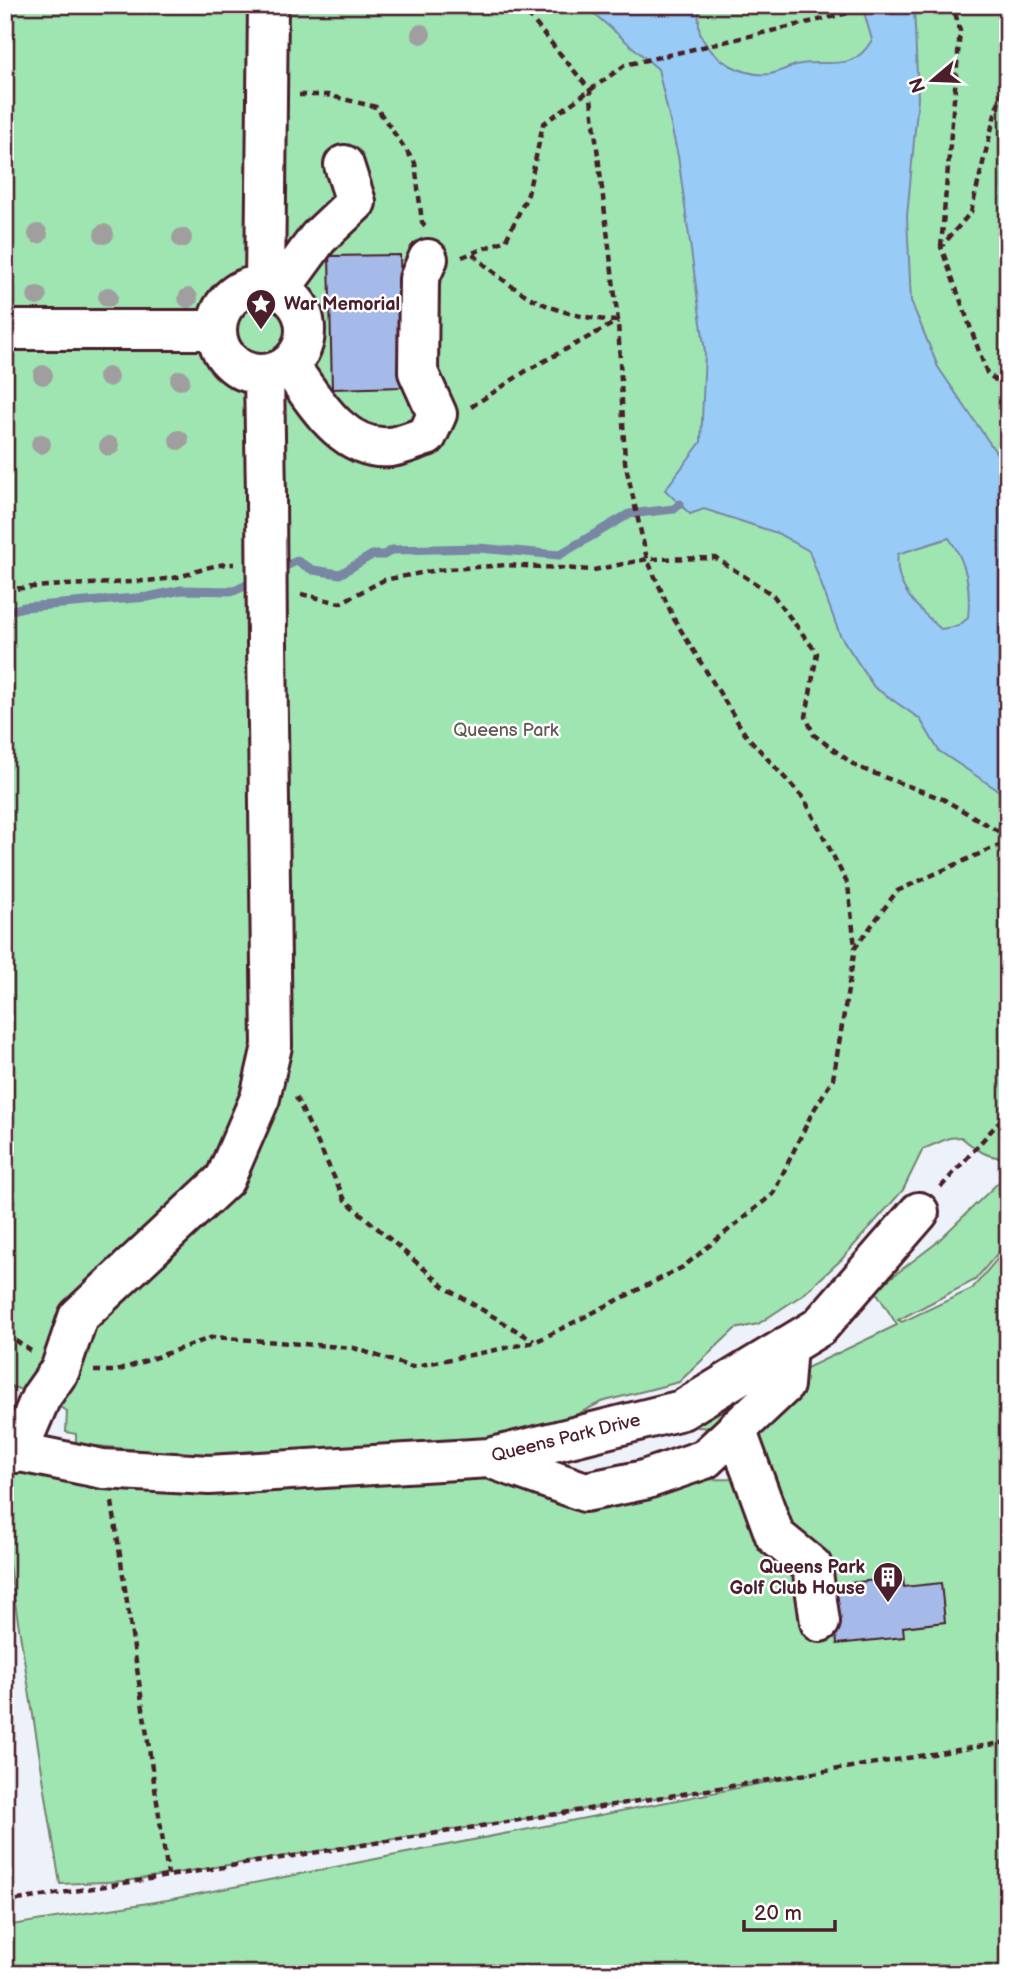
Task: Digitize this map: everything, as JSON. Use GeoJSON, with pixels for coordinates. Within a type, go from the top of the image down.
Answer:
{"type":"FeatureCollection","features":[{"type":"Feature","properties":{"kind":"street"},"geometry":{"type":"LineString","coordinates":[[268,5],[272,288]]}},
{"type":"Feature","properties":{"kind":"street"},"geometry":{"type":"LineString","coordinates":[[272,288],[327,228],[356,202],[344,165]]}},
{"type":"Feature","properties":{"kind":"street"},"geometry":{"type":"LineString","coordinates":[[276,370],[330,422],[356,440],[389,448],[427,436],[437,414],[418,372],[419,279],[439,250]]}},
{"type":"Feature","properties":{"kind":"street"},"geometry":{"type":"LineString","coordinates":[[272,288],[295,302],[302,314],[305,329],[300,352],[276,370],[244,371],[232,364],[223,351],[217,330],[227,302],[239,292],[272,288]]}},
{"type":"Feature","properties":{"kind":"street"},"geometry":{"type":"LineString","coordinates":[[5,330],[217,330]]}},
{"type":"Feature","properties":{"kind":"street"},"geometry":{"type":"LineString","coordinates":[[11,1451],[41,1397],[60,1370],[78,1317],[225,1178],[260,1098],[272,1046],[266,496],[276,370]]}},
{"type":"Feature","properties":{"kind":"street","name":"Queens Park Drive"},"geometry":{"type":"LineString","coordinates":[[11,1451],[103,1469],[209,1475],[489,1458],[682,1410],[819,1327],[919,1212]]}},
{"type":"Feature","properties":{"kind":"street"},"geometry":{"type":"LineString","coordinates":[[489,1458],[585,1492],[644,1479],[705,1459],[784,1385],[787,1346]]}},
{"type":"Feature","properties":{"kind":"street"},"geometry":{"type":"LineString","coordinates":[[682,1410],[705,1459]]}},
{"type":"Feature","properties":{"kind":"street"},"geometry":{"type":"LineString","coordinates":[[736,1429],[775,1536],[812,1566],[820,1622]]}},
{"type":"Feature","properties":{"kind":"path"},"geometry":{"type":"LineString","coordinates":[[60,1370],[117,1371],[213,1337],[354,1348],[411,1367],[535,1342],[683,1267],[773,1194],[811,1113],[832,1079],[855,948],[848,885],[805,800],[745,734],[674,619],[647,559],[625,462],[618,321],[590,90],[520,5]]}},
{"type":"Feature","properties":{"kind":"path"},"geometry":{"type":"LineString","coordinates":[[268,95],[327,95],[376,107],[415,163],[422,222],[439,250],[473,254],[506,240],[528,194],[543,124],[625,65],[883,5]]}},
{"type":"Feature","properties":{"kind":"path"},"geometry":{"type":"LineString","coordinates":[[953,5],[960,31],[941,247],[987,373],[1008,390]]}},
{"type":"Feature","properties":{"kind":"path"},"geometry":{"type":"LineString","coordinates":[[941,247],[971,212],[1008,79]]}},
{"type":"Feature","properties":{"kind":"path"},"geometry":{"type":"LineString","coordinates":[[1003,92],[1008,118]]}},
{"type":"Feature","properties":{"kind":"path"},"geometry":{"type":"LineString","coordinates":[[473,254],[493,273],[533,299],[578,318],[618,321]]}},
{"type":"Feature","properties":{"kind":"path"},"geometry":{"type":"LineString","coordinates":[[427,436],[526,371],[618,321]]}},
{"type":"Feature","properties":{"kind":"path"},"geometry":{"type":"LineString","coordinates":[[295,591],[306,598],[340,603],[384,580],[437,570],[506,565],[594,570],[647,559],[716,558],[773,595],[817,653],[806,717],[814,735],[857,767],[943,799],[1008,839]]}},
{"type":"Feature","properties":{"kind":"path"},"geometry":{"type":"LineString","coordinates":[[5,590],[55,584],[142,582],[176,578],[212,564],[237,564]]}},
{"type":"Feature","properties":{"kind":"path"},"geometry":{"type":"LineString","coordinates":[[855,948],[897,891],[1008,839]]}},
{"type":"Feature","properties":{"kind":"path"},"geometry":{"type":"LineString","coordinates":[[294,1093],[345,1200],[446,1288],[535,1342]]}},
{"type":"Feature","properties":{"kind":"path"},"geometry":{"type":"LineString","coordinates":[[919,1212],[1008,1112]]}},
{"type":"Feature","properties":{"kind":"path"},"geometry":{"type":"LineString","coordinates":[[112,1501],[168,1875]]}},
{"type":"Feature","properties":{"kind":"path"},"geometry":{"type":"LineString","coordinates":[[5,1902],[1008,1742]]}},
{"type":"Feature","properties":{"kind":"green space","name":"Queens Park"},"geometry":{"type":"Polygon","coordinates":[[[5,5],[1008,5],[1008,1156],[989,1155],[961,1137],[949,1138],[923,1149],[903,1190],[841,1260],[805,1293],[758,1324],[735,1329],[679,1382],[601,1402],[542,1433],[418,1451],[225,1458],[76,1444],[76,1434],[66,1432],[67,1411],[41,1397],[5,1384],[5,5]]]}},
{"type":"Feature","properties":{"kind":"green space"},"geometry":{"type":"Polygon","coordinates":[[[1008,1173],[1008,1241],[975,1280],[898,1320],[902,1322],[972,1289],[1008,1246],[1008,1974],[5,1974],[5,1926],[167,1900],[809,1774],[126,1881],[60,1884],[5,1540],[5,1449],[110,1487],[489,1458],[585,1492],[644,1480],[751,1479],[736,1430],[685,1426],[897,1325],[875,1290],[935,1244],[1008,1173]]]}},
{"type":"Feature","properties":{"kind":"water"},"geometry":{"type":"Polygon","coordinates":[[[584,5],[699,5],[699,31],[714,54],[741,70],[770,74],[801,64],[850,61],[865,50],[872,40],[862,5],[914,5],[918,98],[907,217],[911,301],[938,367],[1008,470],[1008,797],[939,751],[920,719],[874,687],[840,635],[809,551],[777,533],[704,509],[690,514],[665,490],[701,442],[705,352],[678,156],[658,69],[584,5]],[[949,538],[898,554],[897,566],[903,587],[916,605],[941,629],[958,626],[968,618],[966,576],[949,538]]]}},
{"type":"Feature","properties":{"kind":"building"},"geometry":{"type":"Polygon","coordinates":[[[400,255],[403,387],[332,389],[329,256],[400,255]]]}},
{"type":"Feature","properties":{"kind":"building","name":"Queens Park Golf Club House"},"geometry":{"type":"Polygon","coordinates":[[[903,1577],[904,1587],[941,1583],[945,1622],[903,1627],[904,1637],[837,1644],[831,1585],[903,1577]]]}},
{"type":"Feature","properties":{"kind":"waterway"},"geometry":{"type":"LineString","coordinates":[[281,568],[297,561],[313,570],[340,574],[372,555],[384,555],[392,550],[479,548],[559,555],[629,514],[674,509],[680,504]]}},
{"type":"Feature","properties":{"kind":"waterway"},"geometry":{"type":"LineString","coordinates":[[5,612],[24,607],[148,597],[181,590],[234,591],[255,581]]}},
{"type":"Feature","properties":{"kind":"place","name":"War Memorial"},"geometry":{"type":"Point","coordinates":[261,331]}},
{"type":"Feature","properties":{"kind":"place","name":"Queens Park Golf Club House"},"geometry":{"type":"Point","coordinates":[888,1604]}}]}
